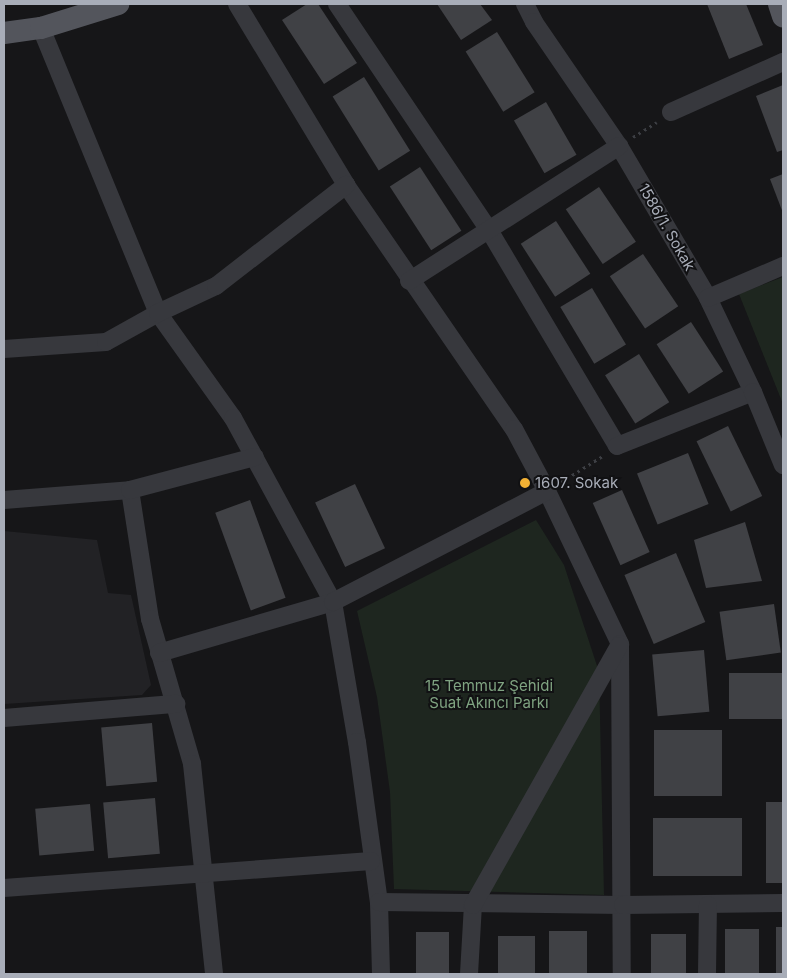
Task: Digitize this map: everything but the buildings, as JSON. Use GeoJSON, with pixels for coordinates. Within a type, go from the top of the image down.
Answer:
{"type":"FeatureCollection","features":[{"type":"Feature","properties":{"kind":"main road"},"geometry":{"type":"LineString","coordinates":[[4,33],[41,28],[118,4]]}},
{"type":"Feature","properties":{"kind":"main road"},"geometry":{"type":"LineString","coordinates":[[779,4],[783,16]]}},
{"type":"Feature","properties":{"kind":"street"},"geometry":{"type":"LineString","coordinates":[[238,4],[346,185],[410,281],[514,430],[547,491],[620,644],[622,974]]}},
{"type":"Feature","properties":{"kind":"street"},"geometry":{"type":"LineString","coordinates":[[337,4],[489,230],[617,446],[753,392]]}},
{"type":"Feature","properties":{"kind":"street","name":"1586/1. Sokak"},"geometry":{"type":"LineString","coordinates":[[525,4],[534,22],[620,146],[708,298],[753,392],[783,465]]}},
{"type":"Feature","properties":{"kind":"street"},"geometry":{"type":"LineString","coordinates":[[41,28],[158,313],[233,418],[333,602],[357,742],[371,861],[379,902],[381,974]]}},
{"type":"Feature","properties":{"kind":"street"},"geometry":{"type":"LineString","coordinates":[[671,112],[783,62]]}},
{"type":"Feature","properties":{"kind":"street"},"geometry":{"type":"LineString","coordinates":[[410,281],[620,146]]}},
{"type":"Feature","properties":{"kind":"street"},"geometry":{"type":"LineString","coordinates":[[4,349],[106,342],[158,313],[216,286],[346,185]]}},
{"type":"Feature","properties":{"kind":"street"},"geometry":{"type":"LineString","coordinates":[[708,298],[783,266]]}},
{"type":"Feature","properties":{"kind":"street"},"geometry":{"type":"LineString","coordinates":[[4,500],[130,490],[255,457]]}},
{"type":"Feature","properties":{"kind":"street"},"geometry":{"type":"LineString","coordinates":[[130,490],[150,619],[192,764],[205,873],[214,974]]}},
{"type":"Feature","properties":{"kind":"street"},"geometry":{"type":"LineString","coordinates":[[159,653],[333,602],[547,491]]}},
{"type":"Feature","properties":{"kind":"street"},"geometry":{"type":"LineString","coordinates":[[469,974],[473,905],[620,644]]}},
{"type":"Feature","properties":{"kind":"street"},"geometry":{"type":"LineString","coordinates":[[4,718],[176,704]]}},
{"type":"Feature","properties":{"kind":"street"},"geometry":{"type":"LineString","coordinates":[[4,888],[371,861]]}},
{"type":"Feature","properties":{"kind":"street"},"geometry":{"type":"LineString","coordinates":[[379,902],[473,905],[708,905],[783,903]]}},
{"type":"Feature","properties":{"kind":"street"},"geometry":{"type":"LineString","coordinates":[[707,974],[708,905]]}},
{"type":"Feature","properties":{"kind":"path"},"geometry":{"type":"LineString","coordinates":[[620,146],[671,112]]}},
{"type":"Feature","properties":{"kind":"path"},"geometry":{"type":"LineString","coordinates":[[547,491],[617,446]]}},
{"type":"Feature","properties":{"kind":"shaded area"},"geometry":{"type":"Polygon","coordinates":[[[4,531],[97,540],[108,593],[131,595],[151,685],[142,695],[4,704],[4,531]]]}},
{"type":"Feature","properties":{"kind":"green space"},"geometry":{"type":"Polygon","coordinates":[[[783,277],[783,404],[739,294],[783,277]]]}},
{"type":"Feature","properties":{"kind":"green space","name":"15 Temmuz Şehidi Suat Akıncı Parkı"},"geometry":{"type":"Polygon","coordinates":[[[536,520],[564,565],[599,672],[604,895],[394,889],[390,792],[377,697],[357,611],[536,520]]]}},
{"type":"Feature","properties":{"kind":"place","name":"1607. Sokak"},"geometry":{"type":"Point","coordinates":[525,483]}}]}
